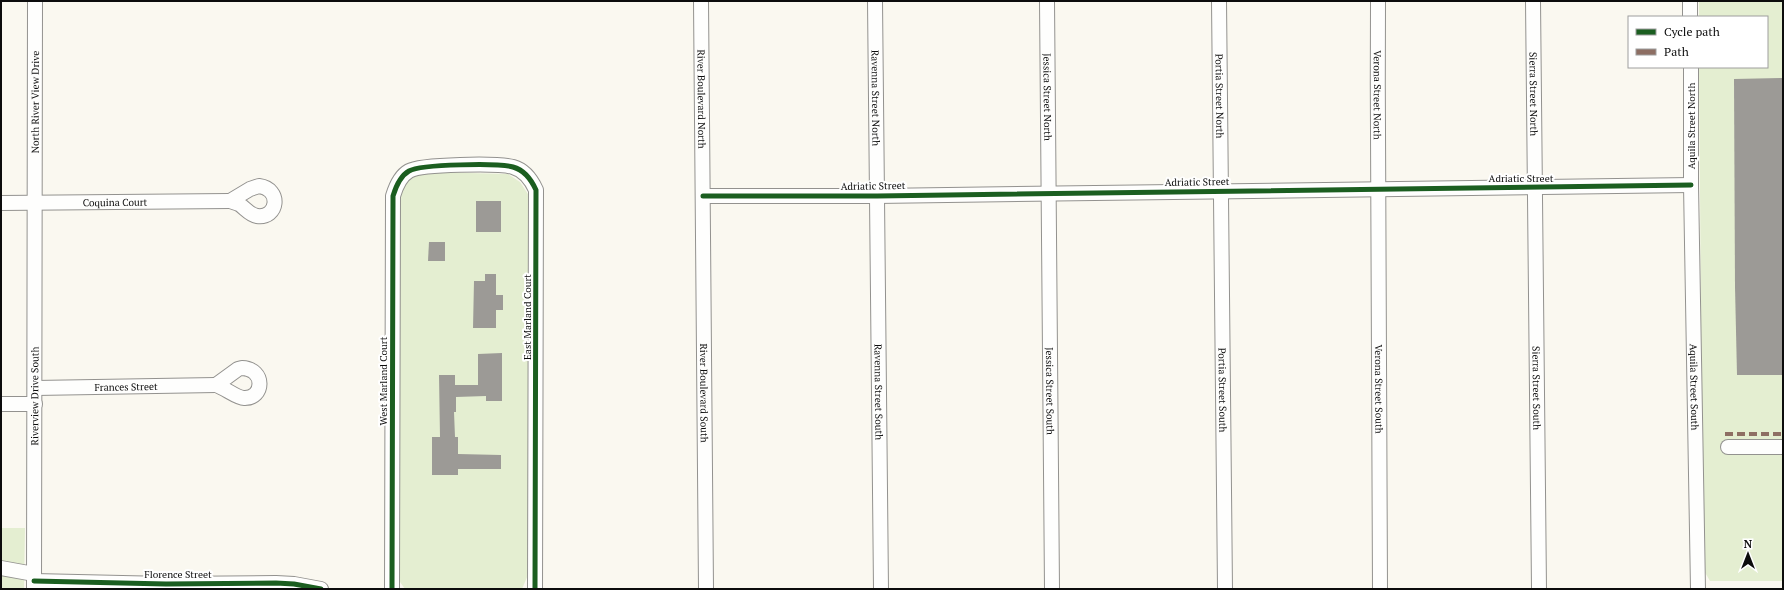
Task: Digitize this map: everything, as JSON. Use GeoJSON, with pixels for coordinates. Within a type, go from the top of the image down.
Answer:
{"type":"FeatureCollection","features":[{"type":"Feature","properties":{"kind":"street","name":"North River View Drive"},"geometry":{"type":"LineString","coordinates":[[35,1],[35,202]]}},
{"type":"Feature","properties":{"kind":"street","name":"River Boulevard North"},"geometry":{"type":"LineString","coordinates":[[701,1],[703,196]]}},
{"type":"Feature","properties":{"kind":"street","name":"Ravenna Street North"},"geometry":{"type":"LineString","coordinates":[[875,1],[877,196]]}},
{"type":"Feature","properties":{"kind":"street","name":"Jessica Street North"},"geometry":{"type":"LineString","coordinates":[[1047,1],[1049,193]]}},
{"type":"Feature","properties":{"kind":"street","name":"Portia Street North"},"geometry":{"type":"LineString","coordinates":[[1219,1],[1219,191]]}},
{"type":"Feature","properties":{"kind":"street","name":"Verona Street North"},"geometry":{"type":"LineString","coordinates":[[1378,1],[1378,188]]}},
{"type":"Feature","properties":{"kind":"street","name":"Sierra Street North"},"geometry":{"type":"LineString","coordinates":[[1533,1],[1535,187]]}},
{"type":"Feature","properties":{"kind":"street"},"geometry":{"type":"LineString","coordinates":[[1690,1],[1690,16]]}},
{"type":"Feature","properties":{"kind":"street","name":"Aquila Street North"},"geometry":{"type":"LineString","coordinates":[[1691,68],[1691,185]]}},
{"type":"Feature","properties":{"kind":"street","name":"East Marland Court"},"geometry":{"type":"LineString","coordinates":[[403,175],[422,166],[513,167],[520,170],[533,183],[536,190],[535,589]]}},
{"type":"Feature","properties":{"kind":"street","name":"West Marland Court"},"geometry":{"type":"LineString","coordinates":[[392,589],[392,204],[396,188],[403,175]]}},
{"type":"Feature","properties":{"kind":"street","name":"Adriatic Street"},"geometry":{"type":"LineString","coordinates":[[703,196],[877,196],[1378,188],[1691,185]]}},
{"type":"Feature","properties":{"kind":"street","name":"Aquila Street South"},"geometry":{"type":"LineString","coordinates":[[1691,185],[1698,589]]}},
{"type":"Feature","properties":{"kind":"street","name":"Sierra Street South"},"geometry":{"type":"LineString","coordinates":[[1535,187],[1539,589]]}},
{"type":"Feature","properties":{"kind":"street","name":"Verona Street South"},"geometry":{"type":"LineString","coordinates":[[1378,188],[1380,348],[1380,589]]}},
{"type":"Feature","properties":{"kind":"street","name":"Portia Street South"},"geometry":{"type":"LineString","coordinates":[[1219,191],[1225,589]]}},
{"type":"Feature","properties":{"kind":"street","name":"Jessica Street South"},"geometry":{"type":"LineString","coordinates":[[1049,193],[1052,589]]}},
{"type":"Feature","properties":{"kind":"street","name":"River Boulevard South"},"geometry":{"type":"LineString","coordinates":[[703,196],[706,589]]}},
{"type":"Feature","properties":{"kind":"street","name":"Ravenna Street South"},"geometry":{"type":"LineString","coordinates":[[877,196],[881,589]]}},
{"type":"Feature","properties":{"kind":"street","name":"Coquina Court"},"geometry":{"type":"LineString","coordinates":[[1,203],[230,201]]}},
{"type":"Feature","properties":{"kind":"street","name":"Riverview Drive South"},"geometry":{"type":"LineString","coordinates":[[34,581],[35,202]]}},
{"type":"Feature","properties":{"kind":"street","name":"Frances Street"},"geometry":{"type":"LineString","coordinates":[[35,388],[216,385]]}},
{"type":"Feature","properties":{"kind":"street"},"geometry":{"type":"LineString","coordinates":[[1,404],[35,404]]}},
{"type":"Feature","properties":{"kind":"street"},"geometry":{"type":"LineString","coordinates":[[1728,447],[1783,447]]}},
{"type":"Feature","properties":{"kind":"street","name":"Florence Street"},"geometry":{"type":"LineString","coordinates":[[1,568],[34,581],[166,584],[276,583],[294,584],[321,589]]}},
{"type":"Feature","properties":{"kind":"green space"},"geometry":{"type":"Polygon","coordinates":[[[1699,1],[1783,1],[1783,581],[1710,581],[1703,569],[1699,68],[1768,68],[1768,16],[1699,16],[1699,1]]]}},
{"type":"Feature","properties":{"kind":"green space"},"geometry":{"type":"Polygon","coordinates":[[[429,172],[508,174],[520,182],[528,194],[528,575],[522,589],[405,589],[400,582],[400,201],[403,189],[408,181],[429,172]]]}},
{"type":"Feature","properties":{"kind":"green space"},"geometry":{"type":"Polygon","coordinates":[[[1,528],[25,528],[24,589],[1,589],[1,528]]]}},
{"type":"Feature","properties":{"kind":"building"},"geometry":{"type":"Polygon","coordinates":[[[1783,78],[1783,375],[1737,375],[1734,79],[1783,78]]]}},
{"type":"Feature","properties":{"kind":"building"},"geometry":{"type":"Polygon","coordinates":[[[476,201],[501,201],[501,232],[476,232],[476,201]]]}},
{"type":"Feature","properties":{"kind":"building"},"geometry":{"type":"Polygon","coordinates":[[[429,242],[445,242],[445,261],[428,261],[429,242]]]}},
{"type":"Feature","properties":{"kind":"building"},"geometry":{"type":"Polygon","coordinates":[[[485,274],[496,274],[496,295],[503,295],[503,310],[496,310],[496,328],[473,328],[474,281],[485,281],[485,274]]]}},
{"type":"Feature","properties":{"kind":"building"},"geometry":{"type":"Polygon","coordinates":[[[502,353],[502,401],[486,401],[486,396],[456,397],[456,412],[454,412],[455,437],[458,437],[458,454],[501,455],[501,469],[458,469],[458,475],[432,475],[432,437],[440,437],[439,375],[455,375],[455,385],[478,385],[478,354],[502,353]]]}},
{"type":"Feature","properties":{"kind":"marked path"},"geometry":{"type":"LineString","coordinates":[[1725,434],[1783,434]]}},
{"type":"Feature","properties":{"kind":"cycle path"},"geometry":{"type":"LineString","coordinates":[[392,589],[393,196],[399,182],[409,171],[428,167],[477,165],[517,168],[527,176],[536,190],[535,589]]}},
{"type":"Feature","properties":{"kind":"cycle path"},"geometry":{"type":"LineString","coordinates":[[703,196],[877,196],[1691,185]]}},
{"type":"Feature","properties":{"kind":"cycle path"},"geometry":{"type":"LineString","coordinates":[[34,581],[166,584],[276,583],[294,584],[321,589]]}}]}
